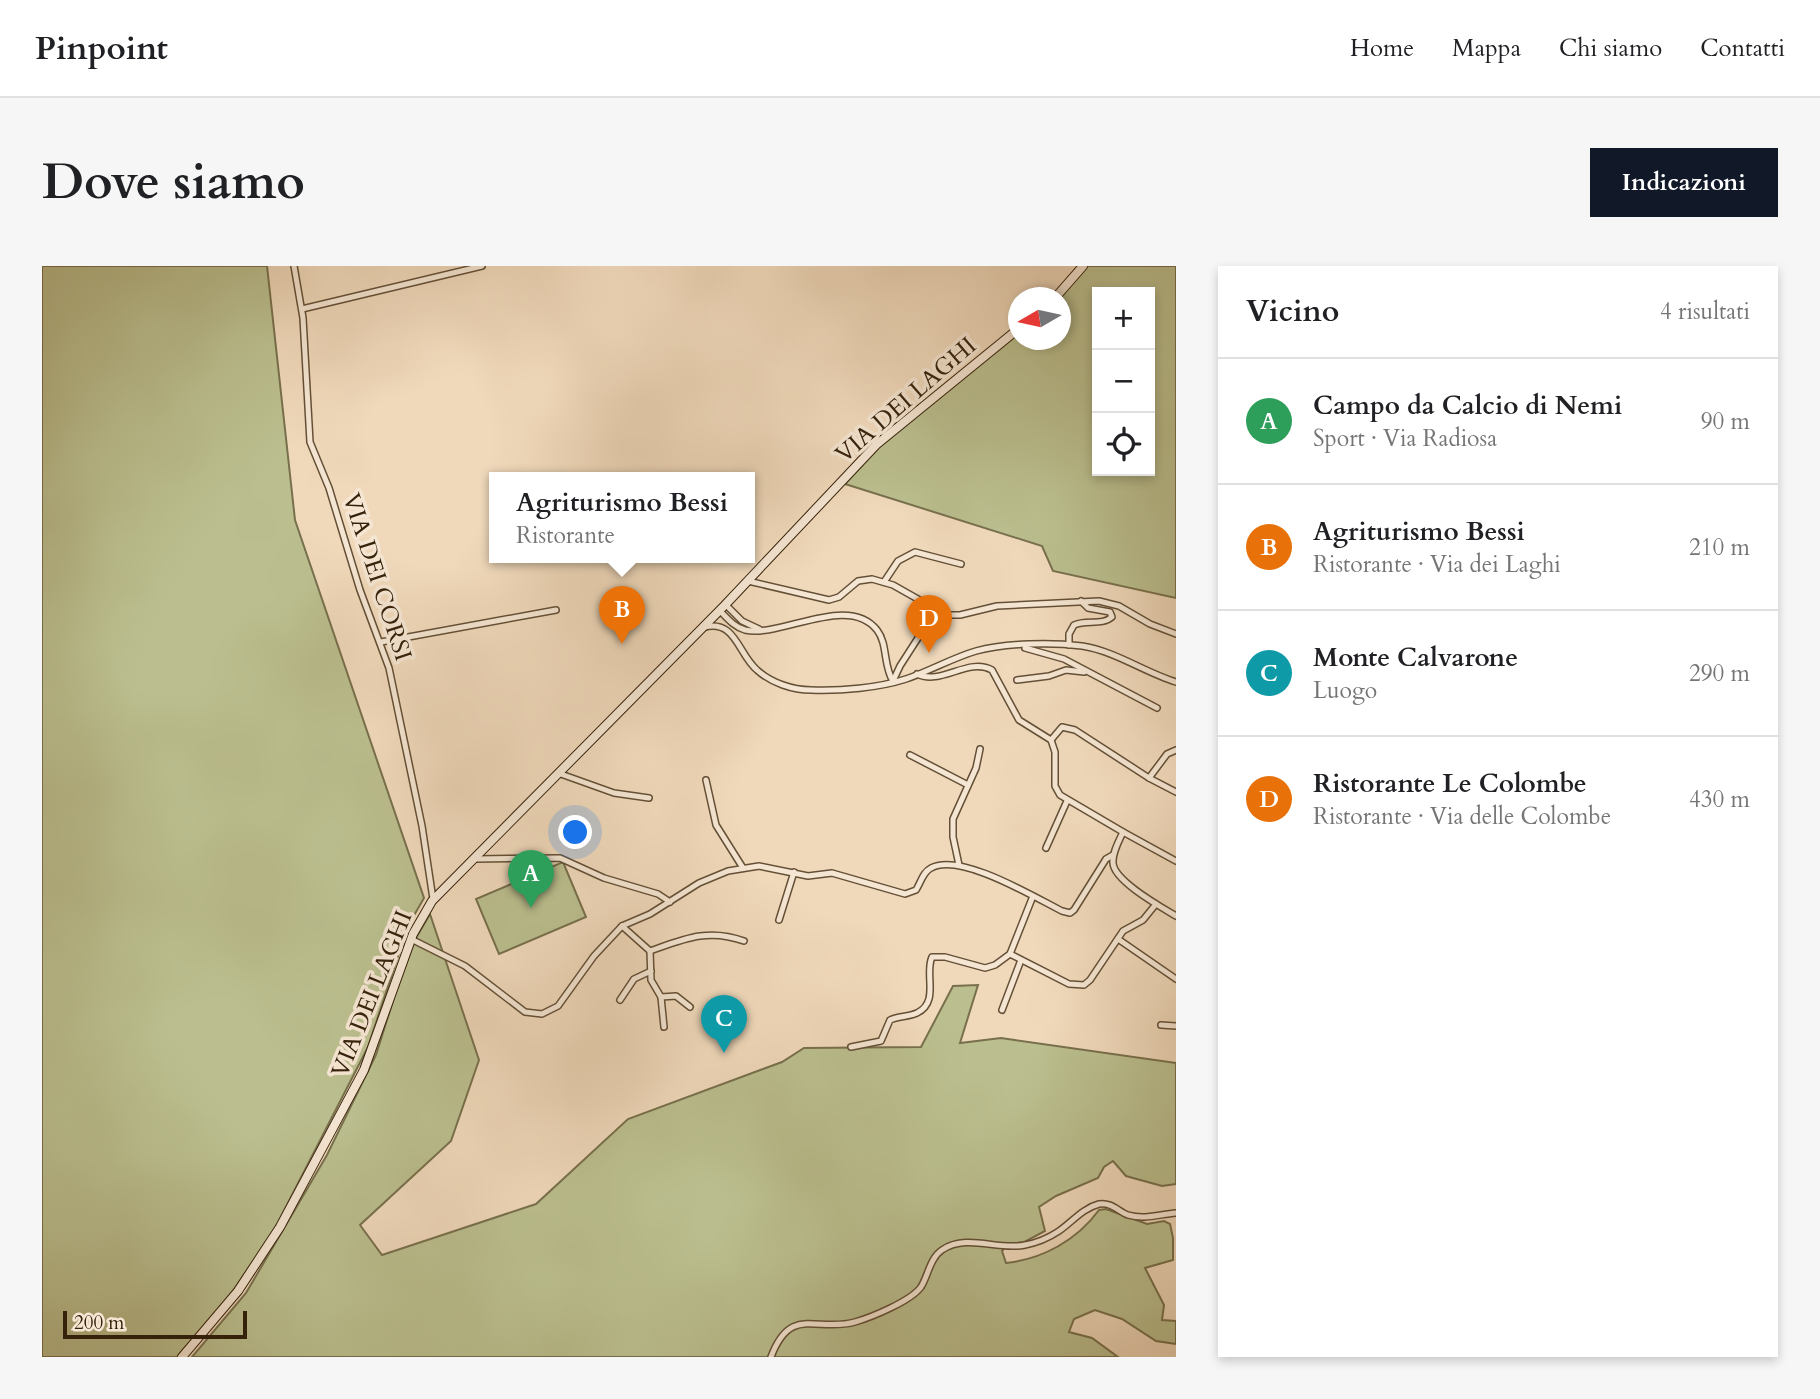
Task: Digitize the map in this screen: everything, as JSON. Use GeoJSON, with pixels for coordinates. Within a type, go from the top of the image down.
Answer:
{"type":"FeatureCollection","features":[{"type":"Feature","properties":{"kind":"main road"},"geometry":{"type":"LineString","coordinates":[[1065,287],[1083,266]]}},
{"type":"Feature","properties":{"kind":"main road","name":"VIA DEI LAGHI"},"geometry":{"type":"LineString","coordinates":[[182,1357],[233,1298],[284,1221],[364,1070],[411,939],[433,900],[886,436],[1008,338]]}},
{"type":"Feature","properties":{"kind":"street","name":"VIA DEI CORSI"},"geometry":{"type":"LineString","coordinates":[[294,266],[302,309],[310,444],[329,488],[360,590],[381,642],[396,696],[423,833],[433,900]]}},
{"type":"Feature","properties":{"kind":"street"},"geometry":{"type":"LineString","coordinates":[[302,309],[482,266]]}},
{"type":"Feature","properties":{"kind":"street"},"geometry":{"type":"LineString","coordinates":[[884,582],[898,561],[915,552],[961,564]]}},
{"type":"Feature","properties":{"kind":"street"},"geometry":{"type":"LineString","coordinates":[[747,581],[829,600],[839,597],[861,579],[884,582],[946,615],[956,616],[997,606],[1099,601],[1115,605],[1150,624],[1176,634]]}},
{"type":"Feature","properties":{"kind":"street"},"geometry":{"type":"LineString","coordinates":[[1069,645],[1069,634],[1074,625],[1089,621],[1107,621],[1112,617],[1110,612],[1088,608],[1081,601]]}},
{"type":"Feature","properties":{"kind":"street"},"geometry":{"type":"LineString","coordinates":[[720,609],[729,629],[755,669],[789,687],[824,690],[893,681],[974,652],[1015,645],[1069,645],[1097,650],[1176,682]]}},
{"type":"Feature","properties":{"kind":"street"},"geometry":{"type":"LineString","coordinates":[[720,609],[743,629],[762,630],[821,618],[848,615],[857,617],[877,630],[887,671],[893,681]]}},
{"type":"Feature","properties":{"kind":"street"},"geometry":{"type":"LineString","coordinates":[[381,642],[556,610]]}},
{"type":"Feature","properties":{"kind":"street"},"geometry":{"type":"LineString","coordinates":[[893,681],[936,610]]}},
{"type":"Feature","properties":{"kind":"street"},"geometry":{"type":"LineString","coordinates":[[701,628],[718,625],[729,629]]}},
{"type":"Feature","properties":{"kind":"street"},"geometry":{"type":"LineString","coordinates":[[1015,645],[1060,657],[1157,708]]}},
{"type":"Feature","properties":{"kind":"street"},"geometry":{"type":"LineString","coordinates":[[1060,657],[1060,672]]}},
{"type":"Feature","properties":{"kind":"street"},"geometry":{"type":"LineString","coordinates":[[917,674],[930,678],[973,667],[989,668],[1001,683],[1018,720],[1051,740],[1055,752],[1055,786],[1060,795],[1176,860]]}},
{"type":"Feature","properties":{"kind":"street"},"geometry":{"type":"LineString","coordinates":[[1017,680],[1046,677],[1071,670],[1091,673]]}},
{"type":"Feature","properties":{"kind":"street"},"geometry":{"type":"LineString","coordinates":[[1051,740],[1062,727],[1075,730],[1149,778],[1176,792]]}},
{"type":"Feature","properties":{"kind":"street"},"geometry":{"type":"LineString","coordinates":[[959,864],[952,825],[954,814],[976,768],[980,749]]}},
{"type":"Feature","properties":{"kind":"street"},"geometry":{"type":"LineString","coordinates":[[1149,778],[1166,755],[1176,750]]}},
{"type":"Feature","properties":{"kind":"street"},"geometry":{"type":"LineString","coordinates":[[910,755],[968,785]]}},
{"type":"Feature","properties":{"kind":"street"},"geometry":{"type":"LineString","coordinates":[[558,773],[614,793],[649,798]]}},
{"type":"Feature","properties":{"kind":"street"},"geometry":{"type":"LineString","coordinates":[[706,780],[710,807],[718,830],[743,869]]}},
{"type":"Feature","properties":{"kind":"street"},"geometry":{"type":"LineString","coordinates":[[1046,848],[1067,801]]}},
{"type":"Feature","properties":{"kind":"street"},"geometry":{"type":"LineString","coordinates":[[1123,832],[1113,855],[1116,873],[1176,916]]}},
{"type":"Feature","properties":{"kind":"street"},"geometry":{"type":"LineString","coordinates":[[411,939],[465,966],[525,1012],[542,1014],[551,1012],[558,1006],[594,956],[622,926],[647,915],[710,878],[759,866],[808,876],[832,873],[905,894],[916,890],[930,868],[959,864],[973,868],[1062,911],[1072,912],[1105,860],[1113,855]]}},
{"type":"Feature","properties":{"kind":"street"},"geometry":{"type":"LineString","coordinates":[[474,859],[560,858],[604,878],[658,894],[670,902]]}},
{"type":"Feature","properties":{"kind":"street"},"geometry":{"type":"LineString","coordinates":[[779,920],[794,872]]}},
{"type":"Feature","properties":{"kind":"street"},"geometry":{"type":"LineString","coordinates":[[851,1047],[881,1041],[890,1020],[915,1014],[923,1009],[930,993],[932,957],[945,957],[985,968],[993,966],[1010,954],[1033,897]]}},
{"type":"Feature","properties":{"kind":"street"},"geometry":{"type":"LineString","coordinates":[[1010,954],[1069,984],[1081,986],[1090,980],[1125,929],[1144,919],[1156,904]]}},
{"type":"Feature","properties":{"kind":"street"},"geometry":{"type":"LineString","coordinates":[[622,926],[650,951],[650,971],[653,986],[661,997],[664,1027]]}},
{"type":"Feature","properties":{"kind":"street"},"geometry":{"type":"LineString","coordinates":[[650,951],[709,934],[727,935],[744,942]]}},
{"type":"Feature","properties":{"kind":"street"},"geometry":{"type":"LineString","coordinates":[[1118,939],[1176,979]]}},
{"type":"Feature","properties":{"kind":"street"},"geometry":{"type":"LineString","coordinates":[[1002,1010],[1021,960]]}},
{"type":"Feature","properties":{"kind":"street"},"geometry":{"type":"LineString","coordinates":[[620,1000],[634,979],[650,971]]}},
{"type":"Feature","properties":{"kind":"street"},"geometry":{"type":"LineString","coordinates":[[661,997],[676,996],[690,1007]]}},
{"type":"Feature","properties":{"kind":"street"},"geometry":{"type":"LineString","coordinates":[[1161,1025],[1176,1026]]}},
{"type":"Feature","properties":{"kind":"street"},"geometry":{"type":"LineString","coordinates":[[771,1357],[784,1336],[795,1325],[857,1321],[911,1296],[921,1287],[937,1254],[950,1246],[977,1242],[1014,1247],[1029,1244],[1056,1233],[1087,1209],[1102,1204],[1139,1217],[1176,1213]]}},
{"type":"Feature","properties":{"kind":"green space"},"geometry":{"type":"Polygon","coordinates":[[[42,266],[267,266],[295,520],[424,898],[408,926],[368,1047],[273,1232],[226,1301],[177,1357],[42,1357],[42,266]]]}},
{"type":"Feature","properties":{"kind":"green space"},"geometry":{"type":"Polygon","coordinates":[[[1087,266],[1176,266],[1176,598],[1053,571],[1042,546],[845,484],[878,448],[1008,342],[1008,350],[1071,350],[1071,287],[1069,287],[1087,266]]]}},
{"type":"Feature","properties":{"kind":"green space"},"geometry":{"type":"Polygon","coordinates":[[[563,862],[586,917],[499,954],[476,899],[563,862]]]}},
{"type":"Feature","properties":{"kind":"green space"},"geometry":{"type":"Polygon","coordinates":[[[430,914],[479,1060],[451,1141],[360,1225],[382,1255],[536,1204],[628,1119],[782,1062],[804,1048],[921,1047],[953,986],[978,985],[960,1043],[1001,1038],[1176,1063],[1176,1184],[1162,1186],[1126,1176],[1113,1161],[1104,1167],[1098,1178],[1056,1196],[1039,1207],[1045,1231],[1019,1245],[1008,1244],[1002,1251],[1006,1263],[1046,1252],[1070,1239],[1099,1210],[1106,1209],[1147,1224],[1164,1221],[1170,1224],[1173,1260],[1145,1268],[1164,1305],[1162,1320],[1176,1321],[1176,1344],[1156,1341],[1122,1319],[1095,1310],[1074,1319],[1069,1332],[1092,1338],[1118,1357],[192,1357],[246,1293],[327,1155],[376,1055],[409,950],[430,914]]]}},
{"type":"Feature","properties":{"kind":"place","name":"Agriturismo Bessi"},"geometry":{"type":"Point","coordinates":[622,644]}},
{"type":"Feature","properties":{"kind":"place","name":"Ristorante Le Colombe"},"geometry":{"type":"Point","coordinates":[929,653]}},
{"type":"Feature","properties":{"kind":"place","name":"Campo da Calcio di Nemi"},"geometry":{"type":"Point","coordinates":[531,908]}},
{"type":"Feature","properties":{"kind":"place","name":"Monte Calvarone"},"geometry":{"type":"Point","coordinates":[724,1053]}}]}
